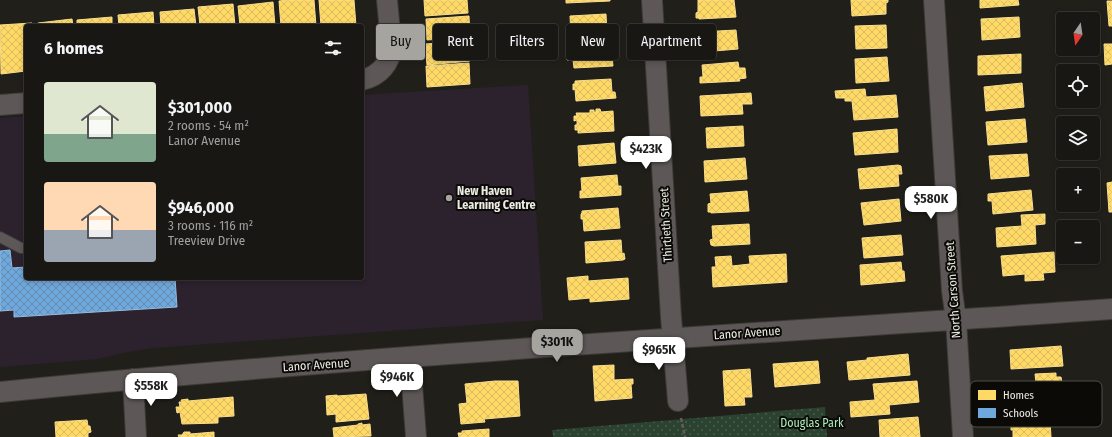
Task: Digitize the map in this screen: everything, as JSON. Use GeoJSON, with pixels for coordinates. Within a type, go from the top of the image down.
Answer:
{"type":"FeatureCollection","features":[{"type":"Feature","properties":{"kind":"street"},"geometry":{"type":"LineString","coordinates":[[364,79],[380,72],[390,55],[392,45],[387,0]]}},
{"type":"Feature","properties":{"kind":"street","name":"Thirtieth Street"},"geometry":{"type":"LineString","coordinates":[[652,0],[678,401]]}},
{"type":"Feature","properties":{"kind":"street","name":"North Carson Street"},"geometry":{"type":"LineString","coordinates":[[934,0],[952,291],[956,320],[963,437]]}},
{"type":"Feature","properties":{"kind":"street"},"geometry":{"type":"LineString","coordinates":[[0,105],[24,103]]}},
{"type":"Feature","properties":{"kind":"street","name":"Lanor Avenue"},"geometry":{"type":"LineString","coordinates":[[0,392],[133,379],[673,338],[1112,309]]}},
{"type":"Feature","properties":{"kind":"street"},"geometry":{"type":"LineString","coordinates":[[410,358],[416,437]]}},
{"type":"Feature","properties":{"kind":"street"},"geometry":{"type":"LineString","coordinates":[[133,379],[136,437]]}},
{"type":"Feature","properties":{"kind":"lane"},"geometry":{"type":"LineString","coordinates":[[0,237],[21,248],[24,248]]}},
{"type":"Feature","properties":{"kind":"shaded area","name":"New Haven Learning Centre"},"geometry":{"type":"Polygon","coordinates":[[[528,85],[543,320],[152,348],[97,359],[0,367],[0,118],[24,116],[24,280],[364,280],[364,95],[528,85]]]}},
{"type":"Feature","properties":{"kind":"green space","name":"Douglas Park"},"geometry":{"type":"Polygon","coordinates":[[[825,407],[827,437],[553,437],[552,430],[825,407]]]}},
{"type":"Feature","properties":{"kind":"building: Homes"},"geometry":{"type":"Polygon","coordinates":[[[314,0],[316,24],[281,24],[279,1],[314,0]]]}},
{"type":"Feature","properties":{"kind":"building: Homes"},"geometry":{"type":"Polygon","coordinates":[[[319,0],[354,0],[356,24],[321,24],[319,0]]]}},
{"type":"Feature","properties":{"kind":"building: Homes"},"geometry":{"type":"Polygon","coordinates":[[[424,0],[467,0],[468,13],[425,16],[424,0]]]}},
{"type":"Feature","properties":{"kind":"building: Homes"},"geometry":{"type":"Polygon","coordinates":[[[566,0],[610,0],[610,1],[566,3],[566,0]]]}},
{"type":"Feature","properties":{"kind":"building: Homes"},"geometry":{"type":"Polygon","coordinates":[[[698,0],[734,0],[736,17],[696,18],[696,13],[698,12],[698,0]]]}},
{"type":"Feature","properties":{"kind":"building: Homes"},"geometry":{"type":"Polygon","coordinates":[[[851,0],[888,0],[886,3],[886,14],[852,16],[851,0]]]}},
{"type":"Feature","properties":{"kind":"building: Homes"},"geometry":{"type":"Polygon","coordinates":[[[980,0],[1018,0],[1019,5],[980,8],[980,0]]]}},
{"type":"Feature","properties":{"kind":"building: Homes"},"geometry":{"type":"Polygon","coordinates":[[[1107,1],[1112,1],[1112,26],[1109,26],[1107,1]]]}},
{"type":"Feature","properties":{"kind":"building: Homes"},"geometry":{"type":"Polygon","coordinates":[[[273,2],[275,24],[240,24],[238,6],[273,2]]]}},
{"type":"Feature","properties":{"kind":"building: Homes"},"geometry":{"type":"Polygon","coordinates":[[[233,4],[235,24],[200,24],[198,7],[233,4]]]}},
{"type":"Feature","properties":{"kind":"building: Homes"},"geometry":{"type":"Polygon","coordinates":[[[194,9],[196,24],[161,24],[160,12],[194,9]]]}},
{"type":"Feature","properties":{"kind":"building: Homes"},"geometry":{"type":"Polygon","coordinates":[[[153,12],[154,24],[119,24],[118,15],[153,12]]]}},
{"type":"Feature","properties":{"kind":"building: Homes"},"geometry":{"type":"Polygon","coordinates":[[[606,14],[606,24],[570,24],[570,16],[606,14]]]}},
{"type":"Feature","properties":{"kind":"building: Homes"},"geometry":{"type":"Polygon","coordinates":[[[469,16],[469,24],[433,24],[433,40],[427,40],[426,19],[469,16]]]}},
{"type":"Feature","properties":{"kind":"building: Homes"},"geometry":{"type":"Polygon","coordinates":[[[112,17],[112,24],[77,24],[77,20],[112,17]]]}},
{"type":"Feature","properties":{"kind":"building: Homes"},"geometry":{"type":"Polygon","coordinates":[[[1019,17],[1020,37],[982,40],[981,19],[1019,17]]]}},
{"type":"Feature","properties":{"kind":"building: Homes"},"geometry":{"type":"Polygon","coordinates":[[[72,19],[73,24],[38,24],[72,19]]]}},
{"type":"Feature","properties":{"kind":"building: Homes"},"geometry":{"type":"Polygon","coordinates":[[[32,23],[24,24],[24,71],[1,74],[0,25],[32,23]]]}},
{"type":"Feature","properties":{"kind":"building: Homes"},"geometry":{"type":"Polygon","coordinates":[[[886,25],[887,48],[856,49],[855,26],[886,25]]]}},
{"type":"Feature","properties":{"kind":"building: Homes"},"geometry":{"type":"Polygon","coordinates":[[[736,30],[738,49],[716,51],[716,31],[736,30]]]}},
{"type":"Feature","properties":{"kind":"building: Homes"},"geometry":{"type":"Polygon","coordinates":[[[433,43],[433,60],[470,61],[427,65],[425,44],[433,43]]]}},
{"type":"Feature","properties":{"kind":"building: Homes"},"geometry":{"type":"Polygon","coordinates":[[[1104,44],[1112,44],[1112,64],[1105,65],[1104,44]]]}},
{"type":"Feature","properties":{"kind":"building: Homes"},"geometry":{"type":"Polygon","coordinates":[[[1021,54],[1021,73],[978,75],[978,56],[1021,54]]]}},
{"type":"Feature","properties":{"kind":"building: Homes"},"geometry":{"type":"Polygon","coordinates":[[[887,57],[889,81],[856,83],[855,59],[887,57]]]}},
{"type":"Feature","properties":{"kind":"building: Homes"},"geometry":{"type":"Polygon","coordinates":[[[573,60],[612,60],[613,66],[574,68],[573,60]]]}},
{"type":"Feature","properties":{"kind":"building: Homes"},"geometry":{"type":"Polygon","coordinates":[[[738,62],[739,68],[745,68],[746,78],[739,79],[740,81],[700,83],[700,77],[703,77],[702,65],[738,62]]]}},
{"type":"Feature","properties":{"kind":"building: Homes"},"geometry":{"type":"Polygon","coordinates":[[[469,63],[470,84],[427,87],[426,66],[469,63]]]}},
{"type":"Feature","properties":{"kind":"building: Homes"},"geometry":{"type":"Polygon","coordinates":[[[611,79],[612,92],[615,92],[616,98],[576,101],[575,89],[573,90],[573,84],[575,84],[575,81],[611,79]]]}},
{"type":"Feature","properties":{"kind":"building: Homes"},"geometry":{"type":"Polygon","coordinates":[[[1022,83],[1024,107],[986,111],[984,87],[1022,83]]]}},
{"type":"Feature","properties":{"kind":"building: Homes"},"geometry":{"type":"Polygon","coordinates":[[[865,89],[866,97],[896,95],[898,117],[854,120],[852,101],[845,101],[845,98],[836,98],[835,91],[865,89]]]}},
{"type":"Feature","properties":{"kind":"building: Homes"},"geometry":{"type":"Polygon","coordinates":[[[751,93],[752,104],[742,104],[743,114],[701,116],[700,96],[751,93]]]}},
{"type":"Feature","properties":{"kind":"building: Homes"},"geometry":{"type":"Polygon","coordinates":[[[596,109],[600,109],[601,112],[613,111],[614,131],[578,133],[578,130],[575,130],[577,120],[574,121],[574,116],[577,116],[576,113],[590,113],[590,110],[594,110],[594,112],[596,112],[596,109]]]}},
{"type":"Feature","properties":{"kind":"building: Homes"},"geometry":{"type":"Polygon","coordinates":[[[1025,119],[1027,142],[988,145],[986,122],[1025,119]]]}},
{"type":"Feature","properties":{"kind":"building: Homes"},"geometry":{"type":"Polygon","coordinates":[[[743,126],[744,146],[707,148],[706,128],[743,126]]]}},
{"type":"Feature","properties":{"kind":"building: Homes"},"geometry":{"type":"Polygon","coordinates":[[[897,129],[898,152],[855,155],[853,133],[897,129]]]}},
{"type":"Feature","properties":{"kind":"building: Homes"},"geometry":{"type":"Polygon","coordinates":[[[614,143],[616,163],[579,166],[578,146],[614,143]]]}},
{"type":"Feature","properties":{"kind":"building: Homes"},"geometry":{"type":"Polygon","coordinates":[[[1027,154],[1029,176],[991,179],[989,156],[1027,154]]]}},
{"type":"Feature","properties":{"kind":"building: Homes"},"geometry":{"type":"Polygon","coordinates":[[[745,158],[747,179],[705,182],[704,161],[745,158]]]}},
{"type":"Feature","properties":{"kind":"building: Homes"},"geometry":{"type":"Polygon","coordinates":[[[898,165],[901,166],[902,174],[898,174],[899,186],[860,189],[858,169],[898,165]]]}},
{"type":"Feature","properties":{"kind":"building: Homes"},"geometry":{"type":"Polygon","coordinates":[[[617,175],[618,186],[621,186],[621,195],[580,198],[580,191],[582,191],[581,178],[617,175]]]}},
{"type":"Feature","properties":{"kind":"building: Homes"},"geometry":{"type":"Polygon","coordinates":[[[1112,182],[1112,212],[1109,212],[1107,183],[1112,182]]]}},
{"type":"Feature","properties":{"kind":"building: Homes"},"geometry":{"type":"Polygon","coordinates":[[[1031,190],[1033,210],[993,214],[992,201],[988,201],[988,194],[1031,190]]]}},
{"type":"Feature","properties":{"kind":"building: Homes"},"geometry":{"type":"Polygon","coordinates":[[[747,191],[749,211],[708,212],[708,204],[711,203],[710,194],[747,191]]]}},
{"type":"Feature","properties":{"kind":"building: Homes"},"geometry":{"type":"Polygon","coordinates":[[[899,199],[901,221],[864,225],[861,203],[899,199]]]}},
{"type":"Feature","properties":{"kind":"building: Homes"},"geometry":{"type":"Polygon","coordinates":[[[618,208],[620,228],[584,231],[583,219],[581,219],[582,211],[618,208]]]}},
{"type":"Feature","properties":{"kind":"building: Homes"},"geometry":{"type":"Polygon","coordinates":[[[1045,214],[1045,224],[1035,225],[1036,244],[997,247],[996,228],[1022,226],[1021,215],[1045,214]]]}},
{"type":"Feature","properties":{"kind":"building: Homes"},"geometry":{"type":"Polygon","coordinates":[[[749,224],[750,244],[711,245],[710,240],[713,239],[712,226],[749,224]]]}},
{"type":"Feature","properties":{"kind":"building: Homes"},"geometry":{"type":"Polygon","coordinates":[[[901,235],[903,255],[864,258],[862,238],[901,235]]]}},
{"type":"Feature","properties":{"kind":"building: Homes"},"geometry":{"type":"Polygon","coordinates":[[[621,240],[622,254],[624,253],[625,259],[586,263],[585,242],[621,240]]]}},
{"type":"Feature","properties":{"kind":"building: Homes"},"geometry":{"type":"Polygon","coordinates":[[[1054,252],[1055,272],[1043,273],[1044,280],[1025,281],[1025,274],[1003,276],[1001,256],[1054,252]]]}},
{"type":"Feature","properties":{"kind":"building: Homes"},"geometry":{"type":"Polygon","coordinates":[[[786,254],[787,282],[713,287],[712,267],[716,267],[715,257],[731,256],[732,266],[750,264],[749,256],[786,254]]]}},
{"type":"Feature","properties":{"kind":"building: Homes"},"geometry":{"type":"Polygon","coordinates":[[[901,262],[905,281],[861,285],[860,265],[901,262]]]}},
{"type":"Feature","properties":{"kind":"building: Homes"},"geometry":{"type":"Polygon","coordinates":[[[588,276],[588,281],[628,278],[629,299],[590,302],[590,298],[569,300],[567,278],[588,276]]]}},
{"type":"Feature","properties":{"kind":"building: Homes"},"geometry":{"type":"Polygon","coordinates":[[[1061,346],[1063,366],[1011,369],[1010,350],[1061,346]]]}},
{"type":"Feature","properties":{"kind":"building: Homes"},"geometry":{"type":"Polygon","coordinates":[[[908,354],[910,375],[849,380],[847,362],[867,360],[867,358],[908,354]]]}},
{"type":"Feature","properties":{"kind":"building: Homes"},"geometry":{"type":"Polygon","coordinates":[[[818,361],[820,383],[775,387],[773,364],[818,361]]]}},
{"type":"Feature","properties":{"kind":"building: Homes"},"geometry":{"type":"Polygon","coordinates":[[[614,365],[614,380],[633,379],[633,384],[631,384],[632,398],[595,401],[593,366],[614,365]]]}},
{"type":"Feature","properties":{"kind":"building: Homes"},"geometry":{"type":"Polygon","coordinates":[[[750,369],[752,397],[744,397],[745,405],[725,406],[723,371],[750,369]]]}},
{"type":"Feature","properties":{"kind":"building: Homes"},"geometry":{"type":"Polygon","coordinates":[[[1056,373],[1056,377],[1061,377],[1062,381],[1036,381],[1035,374],[1056,373]]]}},
{"type":"Feature","properties":{"kind":"building: Homes"},"geometry":{"type":"Polygon","coordinates":[[[495,381],[518,381],[520,416],[484,419],[485,422],[461,424],[459,404],[467,403],[465,384],[495,381]]]}},
{"type":"Feature","properties":{"kind":"building: Homes"},"geometry":{"type":"Polygon","coordinates":[[[917,381],[919,402],[889,405],[890,414],[851,417],[850,402],[875,400],[873,384],[917,381]]]}},
{"type":"Feature","properties":{"kind":"building: Homes"},"geometry":{"type":"Polygon","coordinates":[[[366,394],[369,419],[336,422],[336,414],[327,415],[326,396],[366,394]]]}},
{"type":"Feature","properties":{"kind":"building: Homes"},"geometry":{"type":"Polygon","coordinates":[[[233,397],[234,416],[218,417],[218,423],[182,424],[180,412],[177,413],[176,407],[180,407],[179,402],[182,402],[181,400],[188,399],[188,401],[233,397]]]}},
{"type":"Feature","properties":{"kind":"building: Homes"},"geometry":{"type":"Polygon","coordinates":[[[918,417],[920,437],[880,437],[879,420],[918,417]]]}},
{"type":"Feature","properties":{"kind":"building: Homes"},"geometry":{"type":"Polygon","coordinates":[[[87,420],[91,432],[88,433],[88,437],[56,437],[55,422],[87,420]]]}},
{"type":"Feature","properties":{"kind":"building: Homes"},"geometry":{"type":"Polygon","coordinates":[[[362,423],[362,425],[370,424],[371,436],[334,437],[333,428],[358,425],[362,423]]]}},
{"type":"Feature","properties":{"kind":"building: Homes"},"geometry":{"type":"Polygon","coordinates":[[[1011,427],[1050,427],[1051,437],[1013,437],[1013,430],[1011,430],[1011,427]]]}},
{"type":"Feature","properties":{"kind":"building: Homes"},"geometry":{"type":"Polygon","coordinates":[[[489,429],[489,437],[459,437],[458,433],[462,433],[462,431],[489,429]]]}},
{"type":"Feature","properties":{"kind":"building: Homes"},"geometry":{"type":"Polygon","coordinates":[[[184,432],[190,432],[190,434],[214,432],[214,437],[179,437],[178,435],[182,435],[184,432]]]}},
{"type":"Feature","properties":{"kind":"building: Schools"},"geometry":{"type":"Polygon","coordinates":[[[10,250],[12,268],[24,267],[24,280],[175,280],[177,307],[14,317],[14,310],[0,311],[0,251],[10,250]]]}},
{"type":"Feature","properties":{"kind":"place","name":"New Haven Learning Centre"},"geometry":{"type":"Point","coordinates":[449,198]}}]}
